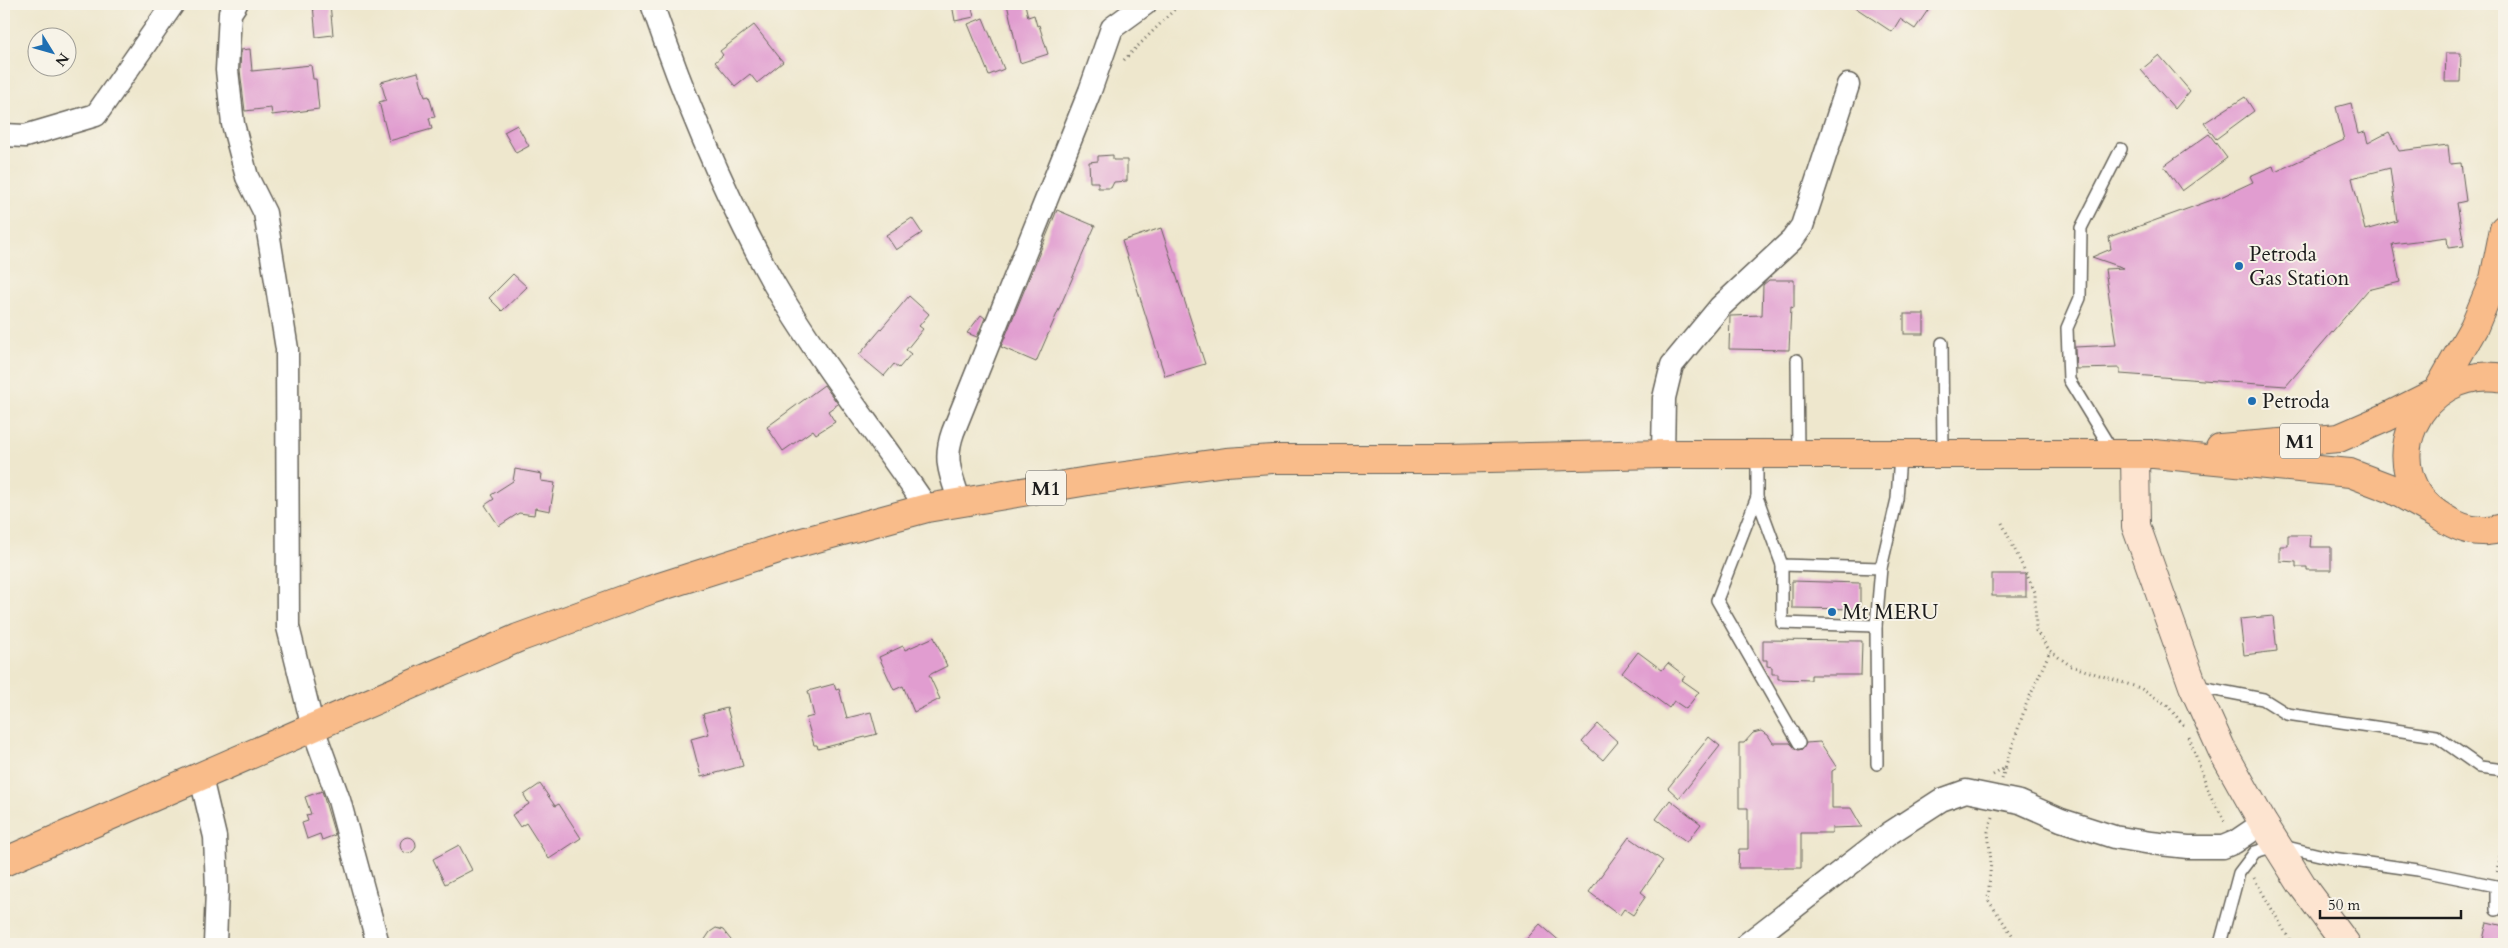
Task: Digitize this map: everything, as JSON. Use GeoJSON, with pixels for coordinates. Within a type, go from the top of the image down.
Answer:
{"type":"FeatureCollection","features":[{"type":"Feature","properties":{"kind":"main road"},"geometry":{"type":"LineString","coordinates":[[2437,392],[2474,327],[2494,279],[2504,230]]}},
{"type":"Feature","properties":{"kind":"main road","name":"M1"},"geometry":{"type":"LineString","coordinates":[[4,862],[201,778],[518,638],[641,593],[791,545],[928,508],[1226,462],[1273,459],[1447,459],[1663,454],[1900,456],[1942,454],[2134,454],[2339,438],[2385,418],[2448,385],[2468,378],[2490,375],[2504,378]]}},
{"type":"Feature","properties":{"kind":"main road","name":"M1"},"geometry":{"type":"LineString","coordinates":[[2434,512],[2424,502],[2411,478],[2408,452],[2409,438],[2416,419],[2427,402],[2437,392]]}},
{"type":"Feature","properties":{"kind":"main road","name":"M1"},"geometry":{"type":"LineString","coordinates":[[2134,454],[2350,473],[2392,489],[2456,526],[2482,531],[2504,528]]}},
{"type":"Feature","properties":{"kind":"street"},"geometry":{"type":"LineString","coordinates":[[4,135],[25,136],[96,115],[173,4]]}},
{"type":"Feature","properties":{"kind":"street"},"geometry":{"type":"LineString","coordinates":[[236,4],[230,12],[228,60],[233,124],[248,177],[265,213],[287,349],[288,627],[313,728],[339,800],[378,944]]}},
{"type":"Feature","properties":{"kind":"street"},"geometry":{"type":"LineString","coordinates":[[652,4],[698,127],[729,196],[775,285],[826,363],[928,508]]}},
{"type":"Feature","properties":{"kind":"street"},"geometry":{"type":"LineString","coordinates":[[960,502],[947,464],[947,448],[1090,91],[1112,28],[1145,4]]}},
{"type":"Feature","properties":{"kind":"street"},"geometry":{"type":"LineString","coordinates":[[1663,454],[1664,398],[1672,365],[1720,307],[1792,240],[1802,226],[1848,85]]}},
{"type":"Feature","properties":{"kind":"street"},"geometry":{"type":"LineString","coordinates":[[2134,454],[2136,526],[2193,686],[2222,750],[2270,834],[2302,885],[2346,944]]}},
{"type":"Feature","properties":{"kind":"street"},"geometry":{"type":"LineString","coordinates":[[201,778],[215,837],[217,889],[215,944]]}},
{"type":"Feature","properties":{"kind":"street"},"geometry":{"type":"LineString","coordinates":[[1747,944],[1890,833],[1941,800],[1966,791],[1999,796],[2020,802],[2061,820],[2114,837],[2188,847],[2223,847],[2235,842],[2270,834]]}},
{"type":"Feature","properties":{"kind":"lane"},"geometry":{"type":"LineString","coordinates":[[2121,149],[2081,228],[2080,298],[2067,328],[2069,380],[2134,454]]}},
{"type":"Feature","properties":{"kind":"lane"},"geometry":{"type":"LineString","coordinates":[[1942,343],[1942,454]]}},
{"type":"Feature","properties":{"kind":"lane"},"geometry":{"type":"LineString","coordinates":[[1797,360],[1798,454]]}},
{"type":"Feature","properties":{"kind":"lane"},"geometry":{"type":"LineString","coordinates":[[1757,454],[1757,497],[1782,565],[1782,623],[1876,626]]}},
{"type":"Feature","properties":{"kind":"lane"},"geometry":{"type":"LineString","coordinates":[[1877,764],[1876,626],[1880,568],[1897,499],[1900,456]]}},
{"type":"Feature","properties":{"kind":"lane"},"geometry":{"type":"LineString","coordinates":[[1757,497],[1717,600],[1799,743]]}},
{"type":"Feature","properties":{"kind":"lane"},"geometry":{"type":"LineString","coordinates":[[1782,565],[1880,568]]}},
{"type":"Feature","properties":{"kind":"lane"},"geometry":{"type":"LineString","coordinates":[[2193,686],[2263,699],[2287,714],[2436,736],[2480,767],[2504,770]]}},
{"type":"Feature","properties":{"kind":"lane"},"geometry":{"type":"LineString","coordinates":[[2220,944],[2239,873],[2270,834],[2332,858],[2418,870],[2496,886],[2496,910]]}},
{"type":"Feature","properties":{"kind":"path"},"geometry":{"type":"LineString","coordinates":[[1117,66],[1180,4]]}},
{"type":"Feature","properties":{"kind":"path"},"geometry":{"type":"LineString","coordinates":[[2002,523],[2035,592],[2036,630],[2050,651],[2071,666],[2140,688],[2168,705],[2186,728],[2210,795],[2235,842]]}},
{"type":"Feature","properties":{"kind":"path"},"geometry":{"type":"LineString","coordinates":[[2013,944],[2013,936],[1988,900],[1991,861],[1988,832],[2005,768],[2026,705],[2050,651]]}},
{"type":"Feature","properties":{"kind":"path"},"geometry":{"type":"LineString","coordinates":[[1966,791],[2005,768]]}},
{"type":"Feature","properties":{"kind":"path"},"geometry":{"type":"LineString","coordinates":[[2496,886],[2504,826]]}},
{"type":"Feature","properties":{"kind":"path"},"geometry":{"type":"LineString","coordinates":[[2254,877],[2292,944]]}},
{"type":"Feature","properties":{"kind":"building"},"geometry":{"type":"Polygon","coordinates":[[[330,4],[333,35],[316,37],[313,5],[330,4]]]}},
{"type":"Feature","properties":{"kind":"building"},"geometry":{"type":"Polygon","coordinates":[[[952,4],[971,4],[974,17],[955,21],[952,4]]]}},
{"type":"Feature","properties":{"kind":"building"},"geometry":{"type":"Polygon","coordinates":[[[1007,4],[1025,4],[1028,17],[1034,15],[1037,26],[1039,25],[1048,54],[1020,63],[1007,4]]]}},
{"type":"Feature","properties":{"kind":"building"},"geometry":{"type":"Polygon","coordinates":[[[1850,4],[1932,4],[1915,29],[1900,19],[1892,32],[1850,4]]]}},
{"type":"Feature","properties":{"kind":"building"},"geometry":{"type":"Polygon","coordinates":[[[983,18],[1004,69],[989,75],[968,24],[983,18]]]}},
{"type":"Feature","properties":{"kind":"building"},"geometry":{"type":"Polygon","coordinates":[[[754,25],[783,62],[757,83],[750,74],[735,86],[715,62],[723,55],[720,51],[754,25]]]}},
{"type":"Feature","properties":{"kind":"building"},"geometry":{"type":"Polygon","coordinates":[[[250,49],[252,71],[311,65],[313,79],[316,79],[319,109],[272,115],[271,108],[245,111],[240,70],[241,50],[250,49]]]}},
{"type":"Feature","properties":{"kind":"building"},"geometry":{"type":"Polygon","coordinates":[[[2446,53],[2461,53],[2460,82],[2445,82],[2446,53]]]}},
{"type":"Feature","properties":{"kind":"building"},"geometry":{"type":"Polygon","coordinates":[[[2159,55],[2190,91],[2175,109],[2141,70],[2159,55]]]}},
{"type":"Feature","properties":{"kind":"building"},"geometry":{"type":"Polygon","coordinates":[[[418,72],[425,97],[429,96],[435,117],[429,118],[432,129],[389,141],[379,102],[386,100],[381,82],[418,72]]]}},
{"type":"Feature","properties":{"kind":"building"},"geometry":{"type":"Polygon","coordinates":[[[2245,97],[2254,111],[2216,139],[2204,123],[2245,97]]]}},
{"type":"Feature","properties":{"kind":"building","name":"Petroda Gas Station"},"geometry":{"type":"Polygon","coordinates":[[[2351,103],[2358,134],[2365,132],[2368,143],[2389,132],[2399,151],[2448,145],[2450,164],[2461,163],[2466,201],[2457,203],[2464,246],[2448,248],[2447,237],[2392,244],[2400,282],[2368,290],[2286,386],[2120,374],[2120,368],[2076,369],[2075,347],[2116,345],[2105,269],[2124,268],[2092,257],[2111,249],[2109,237],[2223,196],[2253,182],[2250,176],[2273,166],[2275,172],[2344,140],[2336,107],[2351,103]],[[2390,168],[2352,178],[2365,230],[2397,221],[2390,168]]]}},
{"type":"Feature","properties":{"kind":"building"},"geometry":{"type":"Polygon","coordinates":[[[517,125],[529,146],[516,153],[504,132],[517,125]]]}},
{"type":"Feature","properties":{"kind":"building"},"geometry":{"type":"Polygon","coordinates":[[[2209,134],[2227,158],[2182,191],[2164,166],[2209,134]]]}},
{"type":"Feature","properties":{"kind":"building"},"geometry":{"type":"Polygon","coordinates":[[[1113,155],[1113,160],[1127,160],[1127,181],[1114,182],[1111,188],[1098,188],[1098,182],[1090,182],[1089,162],[1098,161],[1098,156],[1113,155]]]}},
{"type":"Feature","properties":{"kind":"building"},"geometry":{"type":"Polygon","coordinates":[[[1057,210],[1095,226],[1036,362],[1001,347],[1057,210]]]}},
{"type":"Feature","properties":{"kind":"building"},"geometry":{"type":"Polygon","coordinates":[[[912,218],[922,233],[896,250],[886,235],[912,218]]]}},
{"type":"Feature","properties":{"kind":"building"},"geometry":{"type":"Polygon","coordinates":[[[1161,228],[1205,364],[1165,376],[1122,241],[1161,228]]]}},
{"type":"Feature","properties":{"kind":"building"},"geometry":{"type":"Polygon","coordinates":[[[513,274],[527,287],[502,311],[489,298],[513,274]]]}},
{"type":"Feature","properties":{"kind":"building"},"geometry":{"type":"Polygon","coordinates":[[[1769,280],[1794,280],[1794,308],[1791,307],[1789,350],[1729,349],[1730,316],[1762,315],[1763,285],[1769,280]]]}},
{"type":"Feature","properties":{"kind":"building"},"geometry":{"type":"Polygon","coordinates":[[[909,296],[929,314],[919,326],[923,329],[906,350],[911,354],[899,368],[894,364],[884,376],[859,355],[909,296]]]}},
{"type":"Feature","properties":{"kind":"building"},"geometry":{"type":"Polygon","coordinates":[[[1904,314],[1924,314],[1924,334],[1904,334],[1904,314]]]}},
{"type":"Feature","properties":{"kind":"building"},"geometry":{"type":"Polygon","coordinates":[[[981,315],[985,318],[977,337],[967,333],[981,315]]]}},
{"type":"Feature","properties":{"kind":"building"},"geometry":{"type":"Polygon","coordinates":[[[824,385],[838,404],[828,411],[835,422],[816,434],[813,430],[783,451],[767,427],[824,385]]]}},
{"type":"Feature","properties":{"kind":"building"},"geometry":{"type":"Polygon","coordinates":[[[515,469],[542,474],[541,481],[555,483],[550,511],[535,508],[534,515],[519,513],[499,526],[485,505],[494,499],[491,495],[513,481],[515,469]]]}},
{"type":"Feature","properties":{"kind":"building"},"geometry":{"type":"Polygon","coordinates":[[[2288,535],[2311,535],[2310,547],[2331,547],[2331,570],[2307,570],[2307,567],[2296,567],[2296,562],[2280,561],[2280,546],[2288,546],[2288,535]]]}},
{"type":"Feature","properties":{"kind":"building"},"geometry":{"type":"Polygon","coordinates":[[[1992,574],[2026,574],[2026,596],[1992,596],[1992,574]]]}},
{"type":"Feature","properties":{"kind":"building"},"geometry":{"type":"Polygon","coordinates":[[[1792,581],[1860,583],[1860,609],[1792,608],[1792,581]]]}},
{"type":"Feature","properties":{"kind":"building"},"geometry":{"type":"Polygon","coordinates":[[[2273,616],[2277,651],[2244,655],[2240,619],[2273,616]]]}},
{"type":"Feature","properties":{"kind":"building"},"geometry":{"type":"Polygon","coordinates":[[[934,637],[947,666],[929,675],[940,699],[914,712],[903,686],[894,690],[879,657],[903,646],[905,650],[934,637]]]}},
{"type":"Feature","properties":{"kind":"building"},"geometry":{"type":"Polygon","coordinates":[[[1763,640],[1862,641],[1861,675],[1811,675],[1811,680],[1778,679],[1778,674],[1772,674],[1772,667],[1767,666],[1767,660],[1763,660],[1763,640]]]}},
{"type":"Feature","properties":{"kind":"building"},"geometry":{"type":"Polygon","coordinates":[[[1638,652],[1662,670],[1668,663],[1685,676],[1682,680],[1699,692],[1686,709],[1674,701],[1669,708],[1622,673],[1638,652]]]}},
{"type":"Feature","properties":{"kind":"building"},"geometry":{"type":"Polygon","coordinates":[[[834,684],[836,690],[839,689],[847,718],[871,712],[877,734],[818,749],[817,745],[814,745],[806,718],[814,716],[808,691],[834,684]]]}},
{"type":"Feature","properties":{"kind":"building"},"geometry":{"type":"Polygon","coordinates":[[[727,708],[743,766],[701,777],[691,739],[709,734],[703,714],[727,708]]]}},
{"type":"Feature","properties":{"kind":"building"},"geometry":{"type":"Polygon","coordinates":[[[1598,724],[1618,742],[1603,760],[1582,742],[1598,724]]]}},
{"type":"Feature","properties":{"kind":"building"},"geometry":{"type":"Polygon","coordinates":[[[1761,731],[1768,735],[1773,743],[1790,743],[1798,750],[1803,749],[1806,743],[1820,742],[1837,768],[1832,771],[1832,808],[1851,808],[1862,827],[1832,828],[1832,833],[1801,833],[1801,868],[1738,868],[1739,849],[1748,849],[1748,808],[1739,808],[1739,743],[1744,743],[1753,733],[1761,731]]]}},
{"type":"Feature","properties":{"kind":"building"},"geometry":{"type":"Polygon","coordinates":[[[1709,737],[1720,746],[1679,798],[1668,788],[1709,737]]]}},
{"type":"Feature","properties":{"kind":"building"},"geometry":{"type":"Polygon","coordinates":[[[540,784],[555,806],[559,804],[581,838],[549,859],[526,823],[520,827],[512,815],[529,804],[524,795],[540,784]]]}},
{"type":"Feature","properties":{"kind":"building"},"geometry":{"type":"Polygon","coordinates":[[[322,791],[335,835],[322,840],[320,834],[307,839],[302,823],[308,821],[306,815],[311,814],[305,797],[322,791]]]}},
{"type":"Feature","properties":{"kind":"building"},"geometry":{"type":"Polygon","coordinates":[[[1670,800],[1701,824],[1687,842],[1656,819],[1670,800]]]}},
{"type":"Feature","properties":{"kind":"building"},"geometry":{"type":"Polygon","coordinates":[[[408,837],[414,839],[416,845],[414,851],[408,853],[402,851],[400,845],[402,839],[408,837]]]}},
{"type":"Feature","properties":{"kind":"building"},"geometry":{"type":"Polygon","coordinates":[[[1629,837],[1663,861],[1641,892],[1646,896],[1633,915],[1624,909],[1620,915],[1589,892],[1629,837]]]}},
{"type":"Feature","properties":{"kind":"building"},"geometry":{"type":"Polygon","coordinates":[[[459,845],[472,870],[445,884],[433,859],[459,845]]]}},
{"type":"Feature","properties":{"kind":"building"},"geometry":{"type":"Polygon","coordinates":[[[2487,922],[2504,926],[2502,944],[2482,944],[2487,922]]]}},
{"type":"Feature","properties":{"kind":"building"},"geometry":{"type":"Polygon","coordinates":[[[1540,924],[1563,944],[1522,944],[1540,924]]]}},
{"type":"Feature","properties":{"kind":"building"},"geometry":{"type":"Polygon","coordinates":[[[716,928],[723,930],[734,944],[702,944],[710,932],[716,928]]]}},
{"type":"Feature","properties":{"kind":"place","name":"Petroda Gas Station"},"geometry":{"type":"Point","coordinates":[2239,266]}},
{"type":"Feature","properties":{"kind":"place","name":"Petroda"},"geometry":{"type":"Point","coordinates":[2252,401]}},
{"type":"Feature","properties":{"kind":"place","name":"Mt MERU"},"geometry":{"type":"Point","coordinates":[1832,612]}}]}
